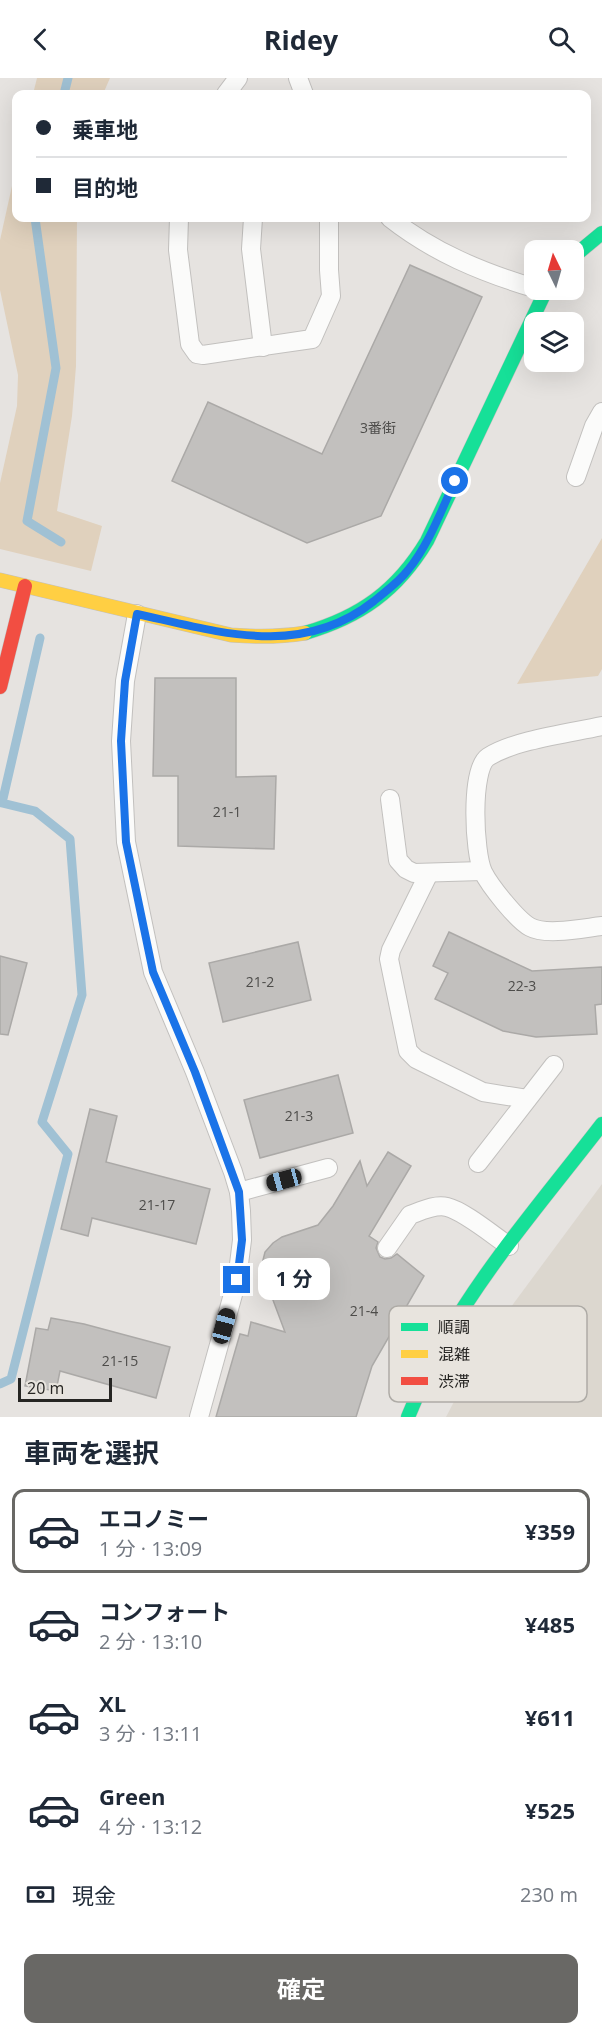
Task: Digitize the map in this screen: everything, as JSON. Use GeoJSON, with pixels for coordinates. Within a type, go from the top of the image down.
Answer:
{"type":"FeatureCollection","features":[{"type":"Feature","properties":{"kind":"street"},"geometry":{"type":"LineString","coordinates":[[584,248],[602,233]]}},
{"type":"Feature","properties":{"kind":"street"},"geometry":{"type":"LineString","coordinates":[[0,580],[231,635],[287,637],[335,624],[352,616],[371,603],[408,570],[428,541],[536,300]]}},
{"type":"Feature","properties":{"kind":"street"},"geometry":{"type":"LineString","coordinates":[[0,687],[26,586]]}},
{"type":"Feature","properties":{"kind":"street"},"geometry":{"type":"LineString","coordinates":[[466,1306],[602,1124]]}},
{"type":"Feature","properties":{"kind":"street"},"geometry":{"type":"LineString","coordinates":[[408,1417],[413,1402]]}},
{"type":"Feature","properties":{"kind":"lane"},"geometry":{"type":"LineString","coordinates":[[179,222],[178,250],[190,344],[197,354],[203,355],[312,339],[331,296],[329,222]]}},
{"type":"Feature","properties":{"kind":"lane"},"geometry":{"type":"LineString","coordinates":[[253,222],[250,249],[263,347]]}},
{"type":"Feature","properties":{"kind":"lane"},"geometry":{"type":"LineString","coordinates":[[395,222],[444,254],[484,272],[524,284]]}},
{"type":"Feature","properties":{"kind":"lane"},"geometry":{"type":"LineString","coordinates":[[576,477],[594,426],[602,412]]}},
{"type":"Feature","properties":{"kind":"lane"},"geometry":{"type":"LineString","coordinates":[[137,614],[125,681],[121,741],[126,842],[153,972],[195,1072],[239,1192],[242,1240],[237,1280],[199,1417]]}},
{"type":"Feature","properties":{"kind":"lane"},"geometry":{"type":"LineString","coordinates":[[602,726],[520,744],[486,758],[479,772],[476,806],[478,850],[482,871],[508,907],[530,927],[549,931],[602,926]]}},
{"type":"Feature","properties":{"kind":"lane"},"geometry":{"type":"LineString","coordinates":[[390,799],[400,864],[414,873],[482,871]]}},
{"type":"Feature","properties":{"kind":"lane"},"geometry":{"type":"LineString","coordinates":[[429,873],[388,959],[408,1051],[416,1059],[483,1092],[528,1099]]}},
{"type":"Feature","properties":{"kind":"lane"},"geometry":{"type":"LineString","coordinates":[[478,1163],[554,1065]]}},
{"type":"Feature","properties":{"kind":"lane"},"geometry":{"type":"LineString","coordinates":[[239,1192],[328,1168]]}},
{"type":"Feature","properties":{"kind":"lane"},"geometry":{"type":"LineString","coordinates":[[387,1248],[410,1215],[438,1207],[448,1207],[509,1246]]}},
{"type":"Feature","properties":{"kind":"shaded area"},"geometry":{"type":"Polygon","coordinates":[[[37,78],[110,78],[105,90],[34,90],[37,78]]]}},
{"type":"Feature","properties":{"kind":"shaded area"},"geometry":{"type":"Polygon","coordinates":[[[12,186],[12,222],[77,222],[76,366],[72,416],[57,511],[102,526],[91,571],[0,549],[0,483],[17,406],[18,375],[0,290],[0,240],[12,186]]]}},
{"type":"Feature","properties":{"kind":"shaded area"},"geometry":{"type":"Polygon","coordinates":[[[602,538],[602,669],[598,676],[517,684],[602,538]]]}},
{"type":"Feature","properties":{"kind":"shaded area"},"geometry":{"type":"Polygon","coordinates":[[[602,1184],[602,1417],[446,1417],[454,1402],[587,1402],[587,1306],[512,1306],[602,1184]]]}},
{"type":"Feature","properties":{"kind":"building"},"geometry":{"type":"Polygon","coordinates":[[[410,265],[482,297],[381,516],[307,543],[172,481],[208,402],[322,454],[410,265]]]}},
{"type":"Feature","properties":{"kind":"building"},"geometry":{"type":"Polygon","coordinates":[[[155,678],[236,678],[236,777],[276,776],[274,849],[178,846],[178,776],[153,776],[155,678]]]}},
{"type":"Feature","properties":{"kind":"building"},"geometry":{"type":"Polygon","coordinates":[[[449,932],[532,971],[602,967],[602,1004],[595,1005],[597,1034],[536,1037],[503,1031],[435,999],[448,973],[433,966],[449,932]]]}},
{"type":"Feature","properties":{"kind":"building"},"geometry":{"type":"Polygon","coordinates":[[[298,942],[311,1000],[223,1022],[209,963],[298,942]]]}},
{"type":"Feature","properties":{"kind":"building"},"geometry":{"type":"Polygon","coordinates":[[[0,956],[27,963],[8,1035],[0,1034],[0,956]]]}},
{"type":"Feature","properties":{"kind":"building"},"geometry":{"type":"Polygon","coordinates":[[[338,1075],[353,1133],[260,1158],[244,1100],[338,1075]]]}},
{"type":"Feature","properties":{"kind":"building"},"geometry":{"type":"Polygon","coordinates":[[[90,1109],[117,1116],[106,1162],[210,1189],[196,1244],[92,1218],[88,1236],[61,1229],[90,1109]]]}},
{"type":"Feature","properties":{"kind":"building"},"geometry":{"type":"Polygon","coordinates":[[[388,1152],[411,1166],[369,1236],[378,1242],[376,1248],[380,1257],[391,1258],[397,1254],[424,1276],[407,1306],[389,1306],[389,1337],[372,1366],[356,1417],[216,1417],[240,1334],[248,1336],[251,1322],[285,1332],[264,1276],[262,1264],[265,1252],[282,1237],[318,1225],[333,1206],[360,1161],[367,1186],[388,1152]]]}},
{"type":"Feature","properties":{"kind":"building"},"geometry":{"type":"Polygon","coordinates":[[[51,1318],[84,1324],[170,1347],[156,1398],[60,1371],[56,1391],[25,1386],[36,1328],[48,1330],[51,1318]]]}},
{"type":"Feature","properties":{"kind":"waterway"},"geometry":{"type":"LineString","coordinates":[[65,90],[68,78]]}},
{"type":"Feature","properties":{"kind":"waterway"},"geometry":{"type":"LineString","coordinates":[[36,222],[56,368],[27,521],[61,542]]}},
{"type":"Feature","properties":{"kind":"waterway"},"geometry":{"type":"LineString","coordinates":[[0,1384],[11,1379],[68,1154],[42,1122],[82,995],[70,839],[35,811],[2,803],[40,638]]}},
{"type":"Feature","properties":{"kind":"traffic: fast"},"geometry":{"type":"LineString","coordinates":[[584,248],[602,233]]}},
{"type":"Feature","properties":{"kind":"traffic: fast"},"geometry":{"type":"LineString","coordinates":[[305,633],[343,619],[375,600],[390,588],[415,559],[427,541],[541,300]]}},
{"type":"Feature","properties":{"kind":"traffic: fast"},"geometry":{"type":"LineString","coordinates":[[465,1306],[520,1229],[602,1124]]}},
{"type":"Feature","properties":{"kind":"traffic: fast"},"geometry":{"type":"LineString","coordinates":[[408,1417],[414,1402]]}},
{"type":"Feature","properties":{"kind":"traffic: slow"},"geometry":{"type":"LineString","coordinates":[[0,580],[231,635],[268,636],[305,633]]}},
{"type":"Feature","properties":{"kind":"traffic: jam"},"geometry":{"type":"LineString","coordinates":[[0,687],[25,586]]}},
{"type":"Feature","properties":{"kind":"route"},"geometry":{"type":"LineString","coordinates":[[237,1280],[242,1240],[239,1192],[195,1072],[153,972],[126,842],[121,741],[125,681],[137,614],[231,635],[265,637],[287,637],[335,624],[365,608],[408,570],[428,541],[455,481]]}}]}
